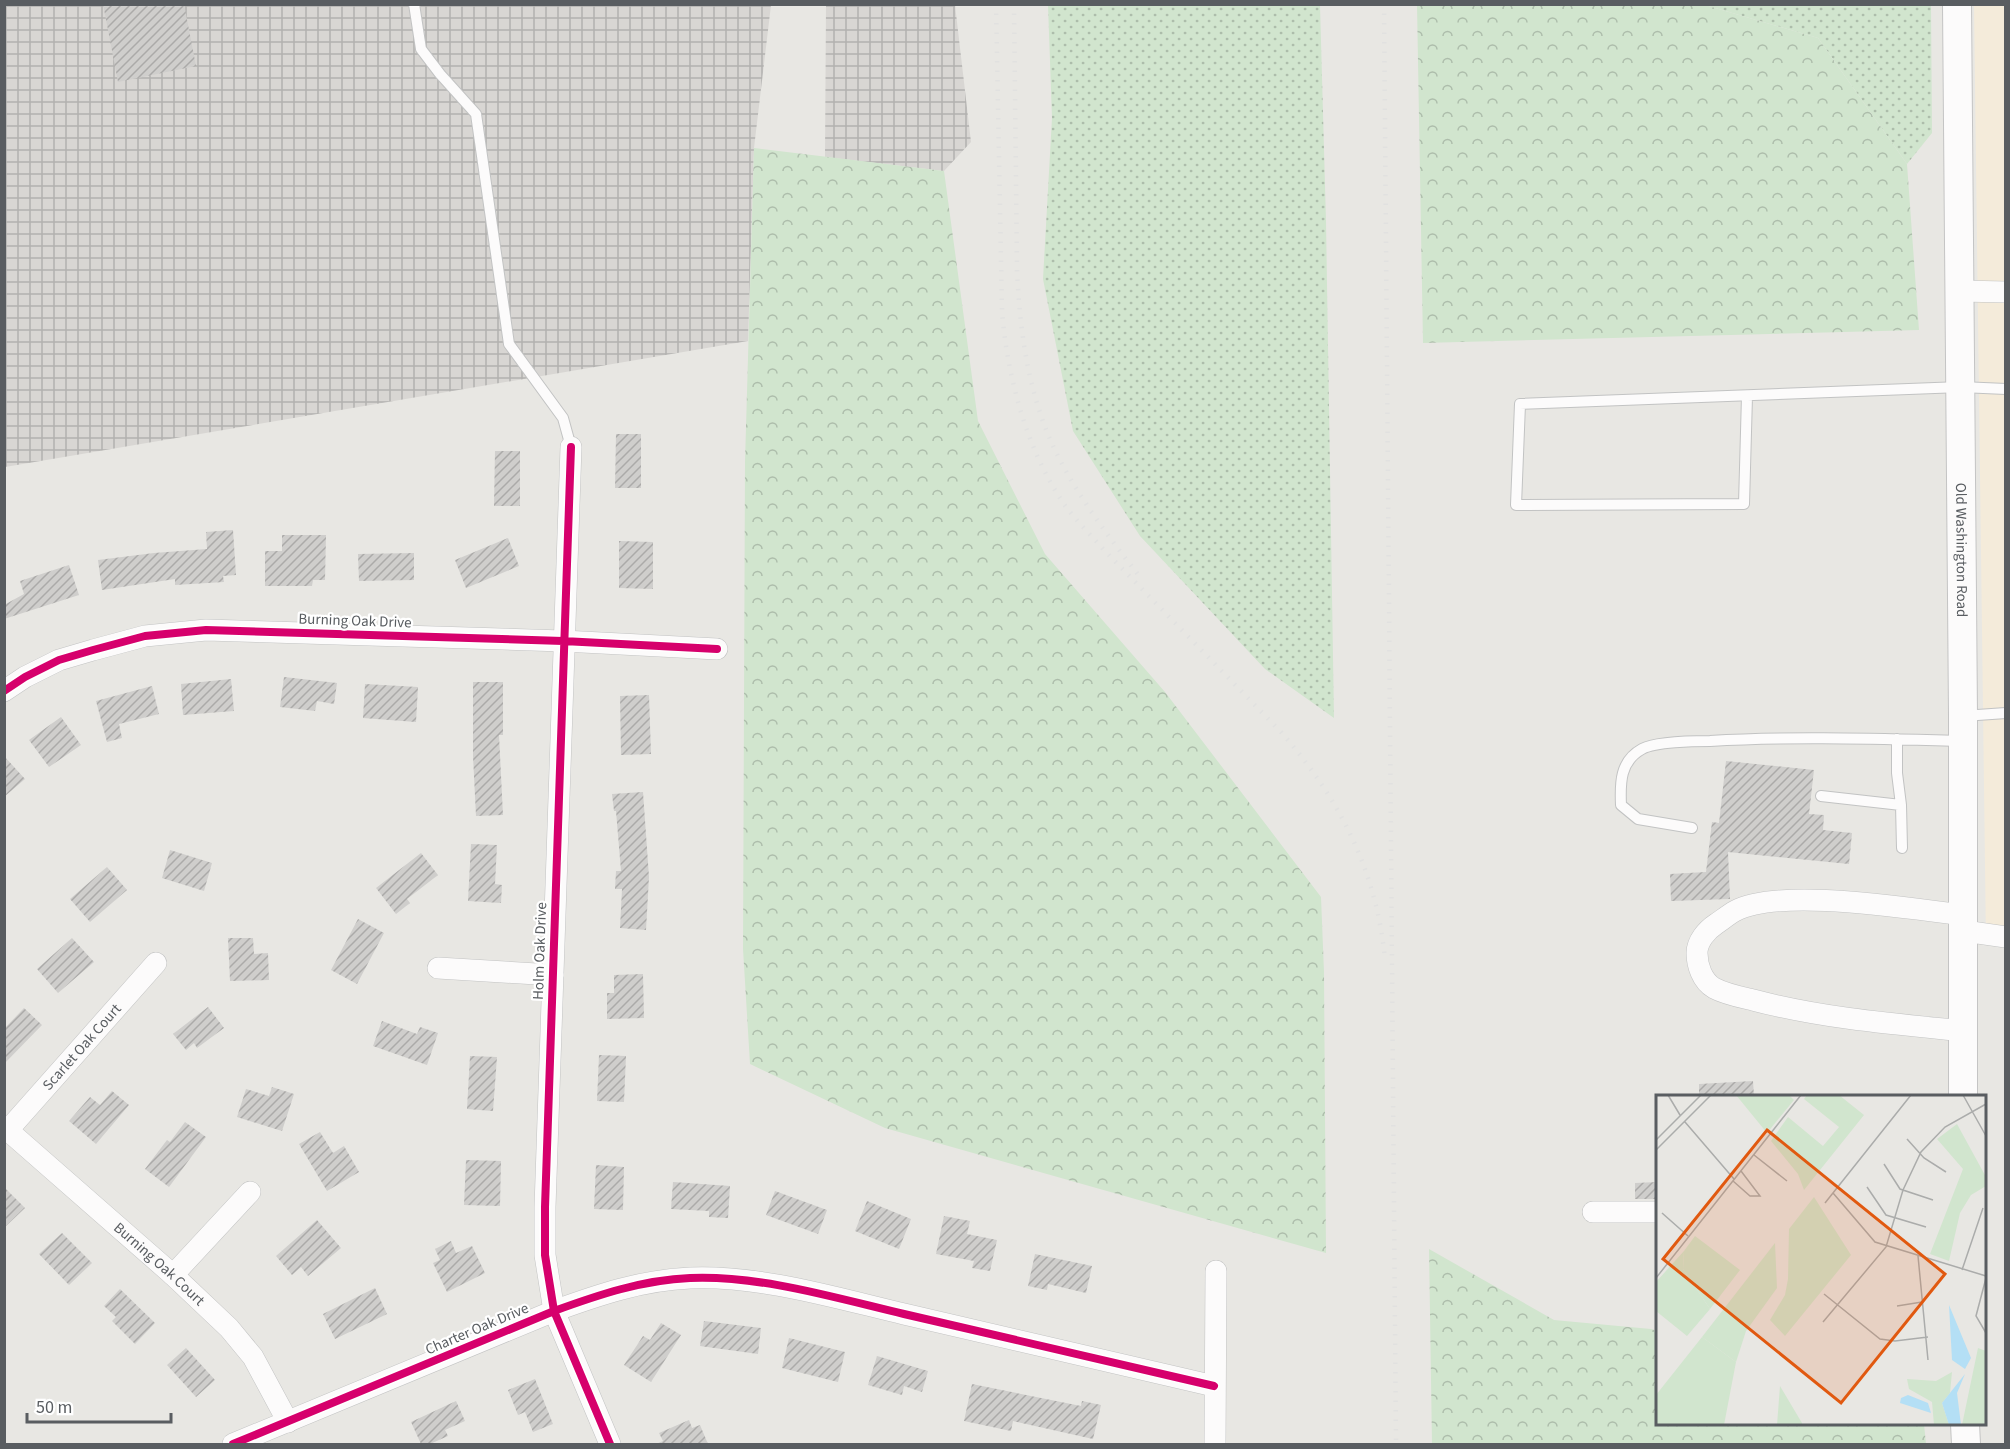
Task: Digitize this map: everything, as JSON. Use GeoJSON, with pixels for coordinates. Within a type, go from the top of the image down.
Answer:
{"type":"FeatureCollection","features":[{"type":"Feature","properties":{"kind":"main road","name":"Old Washington Road"},"geometry":{"type":"LineString","coordinates":[[1957,4],[1963,728],[1963,1095]]}},
{"type":"Feature","properties":{"kind":"main road"},"geometry":{"type":"LineString","coordinates":[[1965,1425],[1966,1444]]}},
{"type":"Feature","properties":{"kind":"street"},"geometry":{"type":"LineString","coordinates":[[1960,291],[2006,292]]}},
{"type":"Feature","properties":{"kind":"street","name":"Holm Oak Drive"},"geometry":{"type":"LineString","coordinates":[[571,447],[545,1255],[554,1311],[610,1444]]}},
{"type":"Feature","properties":{"kind":"street","name":"Burning Oak Drive"},"geometry":{"type":"LineString","coordinates":[[4,691],[25,677],[59,660],[145,636],[207,630],[563,641],[717,649]]}},
{"type":"Feature","properties":{"kind":"street"},"geometry":{"type":"LineString","coordinates":[[1964,1031],[1885,1023],[1784,1008],[1713,987],[1702,975],[1696,962],[1697,946],[1707,930],[1736,910],[1762,903],[1789,900],[1840,902],[1964,923],[2006,937]]}},
{"type":"Feature","properties":{"kind":"street","name":"Scarlet Oak Court"},"geometry":{"type":"LineString","coordinates":[[6,1129],[156,963]]}},
{"type":"Feature","properties":{"kind":"street"},"geometry":{"type":"LineString","coordinates":[[438,968],[553,975]]}},
{"type":"Feature","properties":{"kind":"street","name":"Burning Oak Court"},"geometry":{"type":"LineString","coordinates":[[6,1129],[173,1275],[229,1328],[253,1357],[288,1422]]}},
{"type":"Feature","properties":{"kind":"street"},"geometry":{"type":"LineString","coordinates":[[173,1275],[250,1191]]}},
{"type":"Feature","properties":{"kind":"street"},"geometry":{"type":"LineString","coordinates":[[1593,1212],[1656,1212]]}},
{"type":"Feature","properties":{"kind":"street"},"geometry":{"type":"LineString","coordinates":[[1215,1444],[1216,1271]]}},
{"type":"Feature","properties":{"kind":"street","name":"Charter Oak Drive"},"geometry":{"type":"LineString","coordinates":[[233,1444],[554,1311],[604,1293],[654,1281],[692,1278],[743,1280],[812,1293],[1214,1386]]}},
{"type":"Feature","properties":{"kind":"lane"},"geometry":{"type":"LineString","coordinates":[[414,4],[421,49],[476,114],[509,344],[563,418],[571,447]]}},
{"type":"Feature","properties":{"kind":"lane"},"geometry":{"type":"LineString","coordinates":[[1747,396],[1744,504],[1516,505],[1520,404],[1961,387],[2006,389]]}},
{"type":"Feature","properties":{"kind":"lane"},"geometry":{"type":"LineString","coordinates":[[1692,828],[1638,819],[1621,805],[1620,778],[1629,760],[1643,748],[1682,742],[1775,737],[1897,739],[1963,728],[2006,713]]}},
{"type":"Feature","properties":{"kind":"lane"},"geometry":{"type":"LineString","coordinates":[[1897,739],[1897,773],[1902,805],[1902,848]]}},
{"type":"Feature","properties":{"kind":"lane"},"geometry":{"type":"LineString","coordinates":[[1821,796],[1902,805]]}},
{"type":"Feature","properties":{"kind":"shaded area"},"geometry":{"type":"Polygon","coordinates":[[[5,5],[771,5],[754,148],[748,341],[5,467],[5,5]]]}},
{"type":"Feature","properties":{"kind":"shaded area"},"geometry":{"type":"Polygon","coordinates":[[[826,5],[955,5],[971,142],[944,171],[825,157],[826,5]]]}},
{"type":"Feature","properties":{"kind":"shaded area"},"geometry":{"type":"Polygon","coordinates":[[[1974,5],[2006,5],[2005,947],[1986,942],[1974,5]]]}},
{"type":"Feature","properties":{"kind":"green space"},"geometry":{"type":"Polygon","coordinates":[[[1048,5],[1320,5],[1334,718],[1265,669],[1140,536],[1073,431],[1043,279],[1052,118],[1048,5]]]}},
{"type":"Feature","properties":{"kind":"green space"},"geometry":{"type":"Polygon","coordinates":[[[1417,5],[1705,5],[1818,38],[1907,164],[1919,330],[1423,343],[1417,5]]]}},
{"type":"Feature","properties":{"kind":"green space"},"geometry":{"type":"Polygon","coordinates":[[[1705,5],[1931,5],[1932,133],[1907,164],[1818,38],[1705,5]]]}},
{"type":"Feature","properties":{"kind":"green space"},"geometry":{"type":"Polygon","coordinates":[[[754,148],[944,171],[978,421],[1045,554],[1165,692],[1321,897],[1324,972],[1326,1253],[885,1128],[750,1064],[743,949],[745,462],[754,148]]]}},
{"type":"Feature","properties":{"kind":"green space"},"geometry":{"type":"Polygon","coordinates":[[[1429,1249],[1554,1320],[1656,1331],[1656,1425],[1924,1425],[1926,1444],[1432,1444],[1429,1249]]]}},
{"type":"Feature","properties":{"kind":"building"},"geometry":{"type":"Polygon","coordinates":[[[103,4],[184,4],[196,66],[118,82],[103,4]]]}},
{"type":"Feature","properties":{"kind":"building"},"geometry":{"type":"Polygon","coordinates":[[[616,434],[641,434],[641,488],[615,488],[616,434]]]}},
{"type":"Feature","properties":{"kind":"building"},"geometry":{"type":"Polygon","coordinates":[[[495,451],[520,451],[520,506],[494,506],[495,451]]]}},
{"type":"Feature","properties":{"kind":"building"},"geometry":{"type":"Polygon","coordinates":[[[233,530],[236,575],[223,576],[224,582],[175,585],[175,579],[102,590],[98,560],[207,549],[206,532],[233,530]]]}},
{"type":"Feature","properties":{"kind":"building"},"geometry":{"type":"Polygon","coordinates":[[[282,535],[326,535],[325,580],[313,580],[312,586],[265,586],[265,551],[282,551],[282,535]]]}},
{"type":"Feature","properties":{"kind":"building"},"geometry":{"type":"Polygon","coordinates":[[[508,538],[519,566],[466,588],[455,560],[508,538]]]}},
{"type":"Feature","properties":{"kind":"building"},"geometry":{"type":"Polygon","coordinates":[[[619,541],[653,542],[653,589],[619,588],[619,541]]]}},
{"type":"Feature","properties":{"kind":"building"},"geometry":{"type":"Polygon","coordinates":[[[414,553],[414,580],[359,581],[358,554],[414,553]]]}},
{"type":"Feature","properties":{"kind":"building"},"geometry":{"type":"Polygon","coordinates":[[[69,565],[79,595],[4,619],[4,605],[24,594],[20,581],[69,565]]]}},
{"type":"Feature","properties":{"kind":"building"},"geometry":{"type":"Polygon","coordinates":[[[284,677],[337,683],[334,704],[317,701],[315,711],[280,707],[284,677]]]}},
{"type":"Feature","properties":{"kind":"building"},"geometry":{"type":"Polygon","coordinates":[[[231,679],[234,711],[183,715],[181,684],[231,679]]]}},
{"type":"Feature","properties":{"kind":"building"},"geometry":{"type":"Polygon","coordinates":[[[473,682],[503,682],[503,735],[499,735],[503,815],[476,816],[473,682]]]}},
{"type":"Feature","properties":{"kind":"building"},"geometry":{"type":"Polygon","coordinates":[[[365,684],[418,687],[416,722],[363,718],[365,684]]]}},
{"type":"Feature","properties":{"kind":"building"},"geometry":{"type":"Polygon","coordinates":[[[152,686],[159,714],[119,724],[122,738],[107,742],[96,701],[152,686]]]}},
{"type":"Feature","properties":{"kind":"building"},"geometry":{"type":"Polygon","coordinates":[[[649,695],[651,754],[621,755],[620,696],[649,695]]]}},
{"type":"Feature","properties":{"kind":"building"},"geometry":{"type":"Polygon","coordinates":[[[61,717],[81,745],[49,767],[29,740],[61,717]]]}},
{"type":"Feature","properties":{"kind":"building"},"geometry":{"type":"Polygon","coordinates":[[[4,756],[25,779],[4,797],[4,756]]]}},
{"type":"Feature","properties":{"kind":"building"},"geometry":{"type":"Polygon","coordinates":[[[1726,761],[1814,770],[1809,814],[1824,815],[1823,830],[1852,833],[1849,864],[1728,852],[1730,899],[1671,901],[1670,874],[1706,872],[1712,822],[1719,823],[1726,761]]]}},
{"type":"Feature","properties":{"kind":"building"},"geometry":{"type":"Polygon","coordinates":[[[643,792],[649,877],[646,930],[620,928],[622,889],[615,889],[616,871],[621,871],[616,811],[614,811],[612,794],[643,792]]]}},
{"type":"Feature","properties":{"kind":"building"},"geometry":{"type":"Polygon","coordinates":[[[471,844],[497,845],[495,884],[502,885],[501,903],[468,901],[471,844]]]}},
{"type":"Feature","properties":{"kind":"building"},"geometry":{"type":"Polygon","coordinates":[[[170,850],[212,863],[204,891],[162,878],[170,850]]]}},
{"type":"Feature","properties":{"kind":"building"},"geometry":{"type":"Polygon","coordinates":[[[421,853],[438,875],[407,899],[410,903],[396,914],[376,888],[421,853]]]}},
{"type":"Feature","properties":{"kind":"building"},"geometry":{"type":"Polygon","coordinates":[[[107,867],[127,890],[90,922],[70,899],[107,867]]]}},
{"type":"Feature","properties":{"kind":"building"},"geometry":{"type":"Polygon","coordinates":[[[358,919],[384,933],[357,984],[331,970],[358,919]]]}},
{"type":"Feature","properties":{"kind":"building"},"geometry":{"type":"Polygon","coordinates":[[[72,938],[94,962],[58,993],[37,969],[72,938]]]}},
{"type":"Feature","properties":{"kind":"building"},"geometry":{"type":"Polygon","coordinates":[[[228,938],[253,938],[254,954],[268,953],[269,980],[230,981],[228,938]]]}},
{"type":"Feature","properties":{"kind":"building"},"geometry":{"type":"Polygon","coordinates":[[[643,974],[644,1018],[607,1019],[607,993],[614,993],[614,975],[643,974]]]}},
{"type":"Feature","properties":{"kind":"building"},"geometry":{"type":"Polygon","coordinates":[[[208,1007],[224,1028],[197,1048],[194,1043],[186,1050],[173,1034],[208,1007]]]}},
{"type":"Feature","properties":{"kind":"building"},"geometry":{"type":"Polygon","coordinates":[[[24,1008],[42,1025],[4,1064],[4,1029],[24,1008]]]}},
{"type":"Feature","properties":{"kind":"building"},"geometry":{"type":"Polygon","coordinates":[[[382,1021],[417,1034],[420,1027],[438,1033],[427,1065],[373,1046],[382,1021]]]}},
{"type":"Feature","properties":{"kind":"building"},"geometry":{"type":"Polygon","coordinates":[[[599,1055],[626,1056],[624,1102],[597,1101],[599,1055]]]}},
{"type":"Feature","properties":{"kind":"building"},"geometry":{"type":"Polygon","coordinates":[[[470,1056],[497,1057],[493,1111],[467,1109],[470,1056]]]}},
{"type":"Feature","properties":{"kind":"building"},"geometry":{"type":"Polygon","coordinates":[[[1753,1081],[1754,1095],[1699,1095],[1699,1084],[1753,1081]]]}},
{"type":"Feature","properties":{"kind":"building"},"geometry":{"type":"Polygon","coordinates":[[[272,1087],[294,1094],[282,1131],[237,1117],[246,1089],[269,1096],[272,1087]]]}},
{"type":"Feature","properties":{"kind":"building"},"geometry":{"type":"Polygon","coordinates":[[[112,1091],[129,1105],[96,1144],[69,1121],[90,1097],[100,1105],[112,1091]]]}},
{"type":"Feature","properties":{"kind":"building"},"geometry":{"type":"Polygon","coordinates":[[[185,1122],[206,1137],[169,1187],[145,1169],[167,1140],[170,1142],[185,1122]]]}},
{"type":"Feature","properties":{"kind":"building"},"geometry":{"type":"Polygon","coordinates":[[[320,1132],[333,1153],[344,1146],[359,1172],[327,1191],[299,1144],[320,1132]]]}},
{"type":"Feature","properties":{"kind":"building"},"geometry":{"type":"Polygon","coordinates":[[[466,1160],[501,1161],[500,1206],[464,1205],[466,1160]]]}},
{"type":"Feature","properties":{"kind":"building"},"geometry":{"type":"Polygon","coordinates":[[[596,1165],[624,1167],[623,1210],[594,1209],[596,1165]]]}},
{"type":"Feature","properties":{"kind":"building"},"geometry":{"type":"Polygon","coordinates":[[[673,1182],[730,1186],[728,1218],[709,1217],[709,1211],[671,1209],[673,1182]]]}},
{"type":"Feature","properties":{"kind":"building"},"geometry":{"type":"Polygon","coordinates":[[[1656,1182],[1656,1199],[1635,1199],[1635,1183],[1656,1182]]]}},
{"type":"Feature","properties":{"kind":"building"},"geometry":{"type":"Polygon","coordinates":[[[4,1187],[25,1208],[4,1228],[4,1187]]]}},
{"type":"Feature","properties":{"kind":"building"},"geometry":{"type":"Polygon","coordinates":[[[775,1191],[827,1210],[818,1234],[766,1215],[775,1191]]]}},
{"type":"Feature","properties":{"kind":"building"},"geometry":{"type":"Polygon","coordinates":[[[867,1201],[911,1219],[899,1249],[855,1231],[867,1201]]]}},
{"type":"Feature","properties":{"kind":"building"},"geometry":{"type":"Polygon","coordinates":[[[944,1216],[970,1221],[967,1234],[997,1240],[990,1271],[972,1268],[974,1261],[936,1254],[944,1216]]]}},
{"type":"Feature","properties":{"kind":"building"},"geometry":{"type":"Polygon","coordinates":[[[317,1220],[341,1248],[308,1276],[301,1267],[292,1275],[276,1256],[317,1220]]]}},
{"type":"Feature","properties":{"kind":"building"},"geometry":{"type":"Polygon","coordinates":[[[62,1233],[92,1263],[69,1285],[39,1254],[62,1233]]]}},
{"type":"Feature","properties":{"kind":"building"},"geometry":{"type":"Polygon","coordinates":[[[451,1241],[456,1253],[472,1246],[485,1273],[447,1292],[433,1263],[440,1260],[435,1249],[451,1241]]]}},
{"type":"Feature","properties":{"kind":"building"},"geometry":{"type":"Polygon","coordinates":[[[1035,1254],[1092,1266],[1086,1293],[1048,1284],[1047,1290],[1028,1286],[1035,1254]]]}},
{"type":"Feature","properties":{"kind":"building"},"geometry":{"type":"Polygon","coordinates":[[[375,1288],[387,1314],[335,1339],[323,1314],[375,1288]]]}},
{"type":"Feature","properties":{"kind":"building"},"geometry":{"type":"Polygon","coordinates":[[[120,1289],[155,1323],[135,1344],[112,1321],[116,1317],[104,1306],[120,1289]]]}},
{"type":"Feature","properties":{"kind":"building"},"geometry":{"type":"Polygon","coordinates":[[[704,1321],[761,1328],[758,1354],[700,1346],[704,1321]]]}},
{"type":"Feature","properties":{"kind":"building"},"geometry":{"type":"Polygon","coordinates":[[[661,1323],[681,1335],[651,1382],[624,1365],[643,1336],[650,1340],[661,1323]]]}},
{"type":"Feature","properties":{"kind":"building"},"geometry":{"type":"Polygon","coordinates":[[[789,1338],[845,1352],[838,1382],[782,1368],[789,1338]]]}},
{"type":"Feature","properties":{"kind":"building"},"geometry":{"type":"Polygon","coordinates":[[[186,1348],[215,1380],[196,1397],[167,1365],[186,1348]]]}},
{"type":"Feature","properties":{"kind":"building"},"geometry":{"type":"Polygon","coordinates":[[[877,1356],[928,1371],[922,1392],[904,1386],[902,1395],[868,1385],[877,1356]]]}},
{"type":"Feature","properties":{"kind":"building"},"geometry":{"type":"Polygon","coordinates":[[[535,1379],[553,1424],[533,1432],[525,1412],[518,1415],[508,1390],[535,1379]]]}},
{"type":"Feature","properties":{"kind":"building"},"geometry":{"type":"Polygon","coordinates":[[[972,1384],[1081,1406],[1082,1401],[1101,1405],[1093,1439],[1013,1421],[1011,1431],[964,1421],[972,1384]]]}},
{"type":"Feature","properties":{"kind":"building"},"geometry":{"type":"Polygon","coordinates":[[[456,1401],[465,1421],[445,1430],[448,1436],[430,1444],[421,1444],[411,1422],[456,1401]]]}},
{"type":"Feature","properties":{"kind":"building"},"geometry":{"type":"Polygon","coordinates":[[[689,1420],[692,1428],[700,1425],[708,1444],[656,1444],[663,1441],[659,1433],[689,1420]]]}},
{"type":"Feature","properties":{"kind":"railway"},"geometry":{"type":"LineString","coordinates":[[996,4],[1002,311],[1014,387],[1029,437],[1051,483],[1073,516],[1281,732],[1321,784],[1352,837],[1364,866],[1373,895],[1385,959]]}},
{"type":"Feature","properties":{"kind":"railway"},"geometry":{"type":"LineString","coordinates":[[1014,4],[1017,270],[1028,367],[1041,415],[1060,460],[1087,506],[1140,577]]}},
{"type":"Feature","properties":{"kind":"railway"},"geometry":{"type":"LineString","coordinates":[[1384,4],[1396,1444]]}},
{"type":"Feature","properties":{"kind":"cycle path"},"geometry":{"type":"LineString","coordinates":[[571,447],[545,1255],[554,1311],[610,1444]]}},
{"type":"Feature","properties":{"kind":"cycle path"},"geometry":{"type":"LineString","coordinates":[[4,691],[25,677],[59,660],[145,636],[206,630],[563,641],[717,649]]}},
{"type":"Feature","properties":{"kind":"cycle path"},"geometry":{"type":"LineString","coordinates":[[233,1444],[554,1311],[637,1285],[672,1279],[743,1280],[798,1289],[1214,1386]]}}]}
